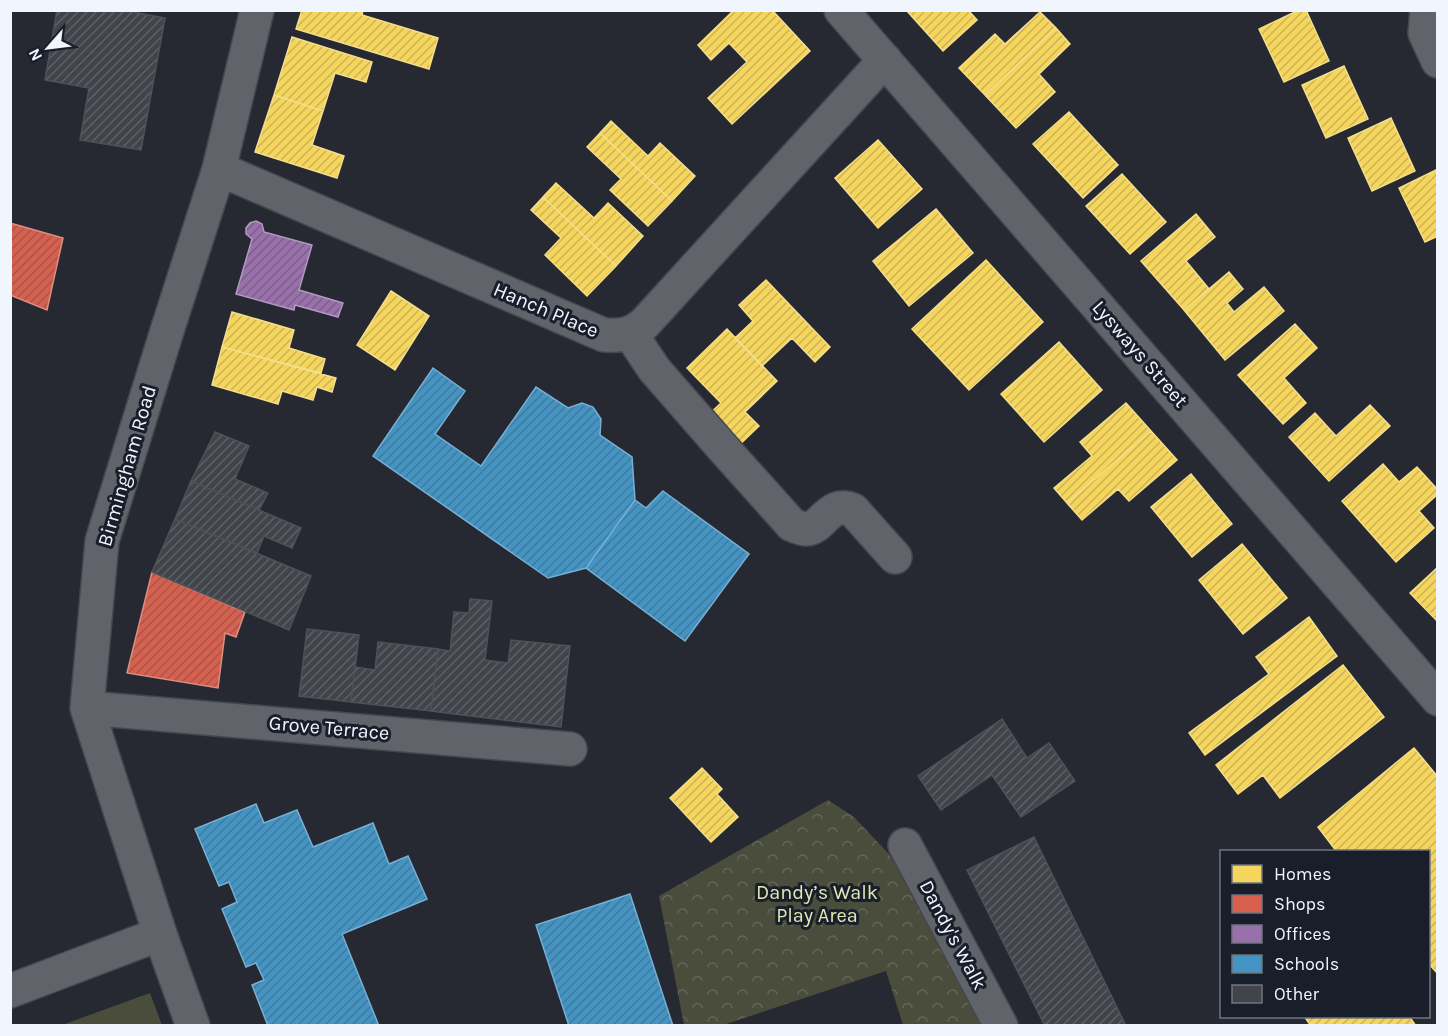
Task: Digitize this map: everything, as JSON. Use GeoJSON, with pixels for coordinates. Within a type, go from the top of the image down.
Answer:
{"type":"FeatureCollection","features":[{"type":"Feature","properties":{"kind":"street","name":"Birmingham Road"},"geometry":{"type":"LineString","coordinates":[[193,1026],[160,934],[87,708],[102,541],[219,169],[257,10]]}},
{"type":"Feature","properties":{"kind":"street","name":"Lysways Street"},"geometry":{"type":"LineString","coordinates":[[841,10],[1437,699]]}},
{"type":"Feature","properties":{"kind":"street"},"geometry":{"type":"LineString","coordinates":[[1427,10],[1425,33],[1437,61]]}},
{"type":"Feature","properties":{"kind":"street"},"geometry":{"type":"LineString","coordinates":[[885,60],[644,324],[630,333],[654,369],[792,525],[806,529],[832,511],[838,508],[848,508],[854,510],[895,557]]}},
{"type":"Feature","properties":{"kind":"street","name":"Hanch Place"},"geometry":{"type":"LineString","coordinates":[[219,169],[604,335],[615,336],[630,333]]}},
{"type":"Feature","properties":{"kind":"street","name":"Grove Terrace"},"geometry":{"type":"LineString","coordinates":[[87,708],[570,749]]}},
{"type":"Feature","properties":{"kind":"street","name":"Dandy's Walk"},"geometry":{"type":"LineString","coordinates":[[905,845],[1001,1026]]}},
{"type":"Feature","properties":{"kind":"street"},"geometry":{"type":"LineString","coordinates":[[10,991],[160,934]]}},
{"type":"Feature","properties":{"kind":"green space","name":"Dandy’s Walk Play Area"},"geometry":{"type":"Polygon","coordinates":[[[828,800],[854,817],[889,854],[925,914],[984,1025],[903,1025],[886,971],[723,1025],[684,1025],[659,896],[828,800]]]}},
{"type":"Feature","properties":{"kind":"green space"},"geometry":{"type":"Polygon","coordinates":[[[150,993],[162,1025],[62,1025],[150,993]]]}},
{"type":"Feature","properties":{"kind":"building: Homes"},"geometry":{"type":"Polygon","coordinates":[[[302,10],[363,10],[362,15],[438,38],[429,69],[296,29],[302,10]]]}},
{"type":"Feature","properties":{"kind":"building: Homes"},"geometry":{"type":"Polygon","coordinates":[[[734,10],[772,10],[810,51],[732,124],[708,98],[747,62],[729,43],[711,60],[698,45],[734,10]]]}},
{"type":"Feature","properties":{"kind":"building: Homes"},"geometry":{"type":"Polygon","coordinates":[[[906,10],[968,10],[977,20],[943,51],[906,10]]]}},
{"type":"Feature","properties":{"kind":"building: Homes"},"geometry":{"type":"Polygon","coordinates":[[[1299,10],[1306,10],[1329,61],[1284,82],[1259,29],[1299,10]]]}},
{"type":"Feature","properties":{"kind":"building: Homes"},"geometry":{"type":"Polygon","coordinates":[[[1040,12],[1056,28],[985,95],[959,68],[995,34],[1005,44],[1040,12]]]}},
{"type":"Feature","properties":{"kind":"building: Homes"},"geometry":{"type":"Polygon","coordinates":[[[1056,28],[1070,44],[1039,74],[1055,92],[1016,128],[985,95],[1056,28]]]}},
{"type":"Feature","properties":{"kind":"building: Homes"},"geometry":{"type":"Polygon","coordinates":[[[292,37],[372,62],[366,82],[335,73],[323,111],[274,95],[292,37]]]}},
{"type":"Feature","properties":{"kind":"building: Homes"},"geometry":{"type":"Polygon","coordinates":[[[1344,66],[1368,119],[1326,138],[1302,85],[1344,66]]]}},
{"type":"Feature","properties":{"kind":"building: Homes"},"geometry":{"type":"Polygon","coordinates":[[[274,95],[323,111],[312,145],[344,156],[337,178],[255,152],[274,95]]]}},
{"type":"Feature","properties":{"kind":"building: Homes"},"geometry":{"type":"Polygon","coordinates":[[[1069,112],[1118,165],[1083,198],[1033,144],[1069,112]]]}},
{"type":"Feature","properties":{"kind":"building: Homes"},"geometry":{"type":"Polygon","coordinates":[[[1391,118],[1415,171],[1372,191],[1348,138],[1391,118]]]}},
{"type":"Feature","properties":{"kind":"building: Homes"},"geometry":{"type":"Polygon","coordinates":[[[611,121],[648,156],[660,143],[695,176],[672,201],[600,133],[611,121]]]}},
{"type":"Feature","properties":{"kind":"building: Homes"},"geometry":{"type":"Polygon","coordinates":[[[600,133],[672,201],[648,226],[610,190],[621,179],[587,147],[600,133]]]}},
{"type":"Feature","properties":{"kind":"building: Homes"},"geometry":{"type":"Polygon","coordinates":[[[878,140],[922,189],[878,228],[835,178],[878,140]]]}},
{"type":"Feature","properties":{"kind":"building: Homes"},"geometry":{"type":"Polygon","coordinates":[[[1438,169],[1438,236],[1425,242],[1399,188],[1438,169]]]}},
{"type":"Feature","properties":{"kind":"building: Homes"},"geometry":{"type":"Polygon","coordinates":[[[1122,174],[1166,222],[1130,254],[1086,206],[1122,174]]]}},
{"type":"Feature","properties":{"kind":"building: Homes"},"geometry":{"type":"Polygon","coordinates":[[[556,183],[594,218],[608,203],[643,236],[616,266],[543,197],[556,183]]]}},
{"type":"Feature","properties":{"kind":"building: Homes"},"geometry":{"type":"Polygon","coordinates":[[[543,197],[616,266],[587,296],[545,255],[561,238],[531,210],[543,197]]]}},
{"type":"Feature","properties":{"kind":"building: Homes"},"geometry":{"type":"Polygon","coordinates":[[[936,209],[973,253],[909,306],[873,261],[936,209]]]}},
{"type":"Feature","properties":{"kind":"building: Homes"},"geometry":{"type":"Polygon","coordinates":[[[1196,214],[1215,237],[1186,261],[1209,289],[1184,310],[1141,261],[1196,214]]]}},
{"type":"Feature","properties":{"kind":"building: Homes"},"geometry":{"type":"Polygon","coordinates":[[[986,260],[1043,322],[969,390],[912,329],[986,260]]]}},
{"type":"Feature","properties":{"kind":"building: Homes"},"geometry":{"type":"Polygon","coordinates":[[[1229,272],[1243,289],[1227,303],[1234,312],[1264,287],[1284,311],[1225,360],[1184,310],[1229,272]]]}},
{"type":"Feature","properties":{"kind":"building: Homes"},"geometry":{"type":"Polygon","coordinates":[[[766,280],[830,347],[815,362],[792,338],[762,366],[735,338],[753,321],[739,305],[766,280]]]}},
{"type":"Feature","properties":{"kind":"building: Homes"},"geometry":{"type":"Polygon","coordinates":[[[391,291],[429,316],[395,370],[357,345],[391,291]]]}},
{"type":"Feature","properties":{"kind":"building: Homes"},"geometry":{"type":"Polygon","coordinates":[[[232,312],[294,330],[289,348],[325,359],[321,373],[222,347],[232,312]]]}},
{"type":"Feature","properties":{"kind":"building: Homes"},"geometry":{"type":"Polygon","coordinates":[[[1295,324],[1317,348],[1284,378],[1306,403],[1283,424],[1238,375],[1295,324]]]}},
{"type":"Feature","properties":{"kind":"building: Homes"},"geometry":{"type":"Polygon","coordinates":[[[727,329],[777,381],[745,412],[759,426],[733,451],[703,420],[721,403],[687,368],[727,329]]]}},
{"type":"Feature","properties":{"kind":"building: Homes"},"geometry":{"type":"Polygon","coordinates":[[[1059,342],[1102,390],[1044,442],[1001,394],[1059,342]]]}},
{"type":"Feature","properties":{"kind":"building: Homes"},"geometry":{"type":"Polygon","coordinates":[[[222,347],[336,378],[332,392],[317,387],[313,400],[282,391],[278,404],[212,385],[222,347]]]}},
{"type":"Feature","properties":{"kind":"building: Homes"},"geometry":{"type":"Polygon","coordinates":[[[1126,403],[1151,431],[1067,503],[1054,488],[1092,456],[1080,442],[1126,403]]]}},
{"type":"Feature","properties":{"kind":"building: Homes"},"geometry":{"type":"Polygon","coordinates":[[[1370,405],[1390,426],[1329,481],[1289,437],[1315,413],[1336,436],[1370,405]]]}},
{"type":"Feature","properties":{"kind":"building: Homes"},"geometry":{"type":"Polygon","coordinates":[[[1151,431],[1177,460],[1129,501],[1118,489],[1082,520],[1067,503],[1151,431]]]}},
{"type":"Feature","properties":{"kind":"building: Homes"},"geometry":{"type":"Polygon","coordinates":[[[1383,464],[1399,482],[1417,467],[1438,490],[1438,494],[1419,511],[1434,528],[1396,562],[1342,501],[1383,464]]]}},
{"type":"Feature","properties":{"kind":"building: Homes"},"geometry":{"type":"Polygon","coordinates":[[[1191,474],[1232,524],[1192,557],[1151,507],[1191,474]]]}},
{"type":"Feature","properties":{"kind":"building: Homes"},"geometry":{"type":"Polygon","coordinates":[[[1242,544],[1287,598],[1243,634],[1199,580],[1242,544]]]}},
{"type":"Feature","properties":{"kind":"building: Homes"},"geometry":{"type":"Polygon","coordinates":[[[1438,567],[1438,622],[1410,593],[1438,567]]]}},
{"type":"Feature","properties":{"kind":"building: Homes"},"geometry":{"type":"Polygon","coordinates":[[[1309,617],[1337,656],[1205,755],[1189,733],[1269,674],[1256,657],[1309,617]]]}},
{"type":"Feature","properties":{"kind":"building: Homes"},"geometry":{"type":"Polygon","coordinates":[[[1343,665],[1384,717],[1280,798],[1263,775],[1238,794],[1216,765],[1343,665]]]}},
{"type":"Feature","properties":{"kind":"building: Homes"},"geometry":{"type":"Polygon","coordinates":[[[1414,748],[1438,777],[1438,974],[1430,965],[1430,850],[1335,850],[1318,827],[1414,748]]]}},
{"type":"Feature","properties":{"kind":"building: Homes"},"geometry":{"type":"Polygon","coordinates":[[[702,768],[722,789],[717,794],[738,817],[711,842],[670,798],[702,768]]]}},
{"type":"Feature","properties":{"kind":"building: Homes"},"geometry":{"type":"Polygon","coordinates":[[[1305,1018],[1410,1018],[1416,1026],[1311,1026],[1305,1018]]]}},
{"type":"Feature","properties":{"kind":"building: Shops"},"geometry":{"type":"Polygon","coordinates":[[[10,223],[63,238],[47,310],[10,295],[10,223]]]}},
{"type":"Feature","properties":{"kind":"building: Shops"},"geometry":{"type":"Polygon","coordinates":[[[152,572],[245,612],[236,637],[225,633],[218,688],[127,673],[152,572]]]}},
{"type":"Feature","properties":{"kind":"building: Offices"},"geometry":{"type":"Polygon","coordinates":[[[256,221],[262,224],[264,232],[312,245],[299,290],[343,303],[338,317],[295,305],[294,310],[236,294],[252,239],[246,234],[246,228],[250,223],[256,221]]]}},
{"type":"Feature","properties":{"kind":"building: Schools"},"geometry":{"type":"Polygon","coordinates":[[[433,368],[465,391],[435,434],[481,466],[536,387],[568,408],[582,403],[593,407],[601,419],[600,435],[632,457],[635,500],[586,568],[548,578],[373,456],[433,368]]]}},
{"type":"Feature","properties":{"kind":"building: Schools"},"geometry":{"type":"Polygon","coordinates":[[[663,491],[749,554],[685,641],[586,568],[635,500],[646,508],[663,491]]]}},
{"type":"Feature","properties":{"kind":"building: Schools"},"geometry":{"type":"Polygon","coordinates":[[[256,804],[264,823],[297,810],[313,847],[373,823],[389,864],[408,856],[427,899],[342,934],[379,1026],[268,1026],[252,985],[264,980],[256,963],[246,967],[222,909],[237,902],[229,882],[219,886],[195,829],[256,804]]]}},
{"type":"Feature","properties":{"kind":"building: Schools"},"geometry":{"type":"Polygon","coordinates":[[[630,894],[673,1026],[569,1026],[536,925],[630,894]]]}},
{"type":"Feature","properties":{"kind":"building: Other"},"geometry":{"type":"Polygon","coordinates":[[[57,10],[123,10],[165,18],[141,150],[80,140],[89,88],[45,80],[57,10]]]}},
{"type":"Feature","properties":{"kind":"building: Other"},"geometry":{"type":"Polygon","coordinates":[[[215,432],[249,446],[235,479],[268,493],[259,510],[191,481],[215,432]]]}},
{"type":"Feature","properties":{"kind":"building: Other"},"geometry":{"type":"Polygon","coordinates":[[[191,481],[301,528],[292,548],[264,536],[257,553],[175,519],[191,481]]]}},
{"type":"Feature","properties":{"kind":"building: Other"},"geometry":{"type":"Polygon","coordinates":[[[175,519],[311,576],[289,630],[152,572],[175,519]]]}},
{"type":"Feature","properties":{"kind":"building: Other"},"geometry":{"type":"Polygon","coordinates":[[[470,599],[492,601],[485,660],[508,663],[511,640],[570,646],[561,727],[431,711],[438,649],[450,651],[454,612],[469,613],[470,599]]]}},
{"type":"Feature","properties":{"kind":"building: Other"},"geometry":{"type":"Polygon","coordinates":[[[307,629],[359,635],[351,702],[299,696],[307,629]]]}},
{"type":"Feature","properties":{"kind":"building: Other"},"geometry":{"type":"Polygon","coordinates":[[[378,642],[438,649],[431,711],[351,702],[355,667],[375,670],[378,642]]]}},
{"type":"Feature","properties":{"kind":"building: Other"},"geometry":{"type":"Polygon","coordinates":[[[1002,719],[1027,758],[1049,743],[1075,781],[1021,817],[992,775],[941,810],[918,776],[1002,719]]]}},
{"type":"Feature","properties":{"kind":"building: Other"},"geometry":{"type":"Polygon","coordinates":[[[1034,837],[1126,1026],[1045,1026],[967,870],[1034,837]]]}}]}
